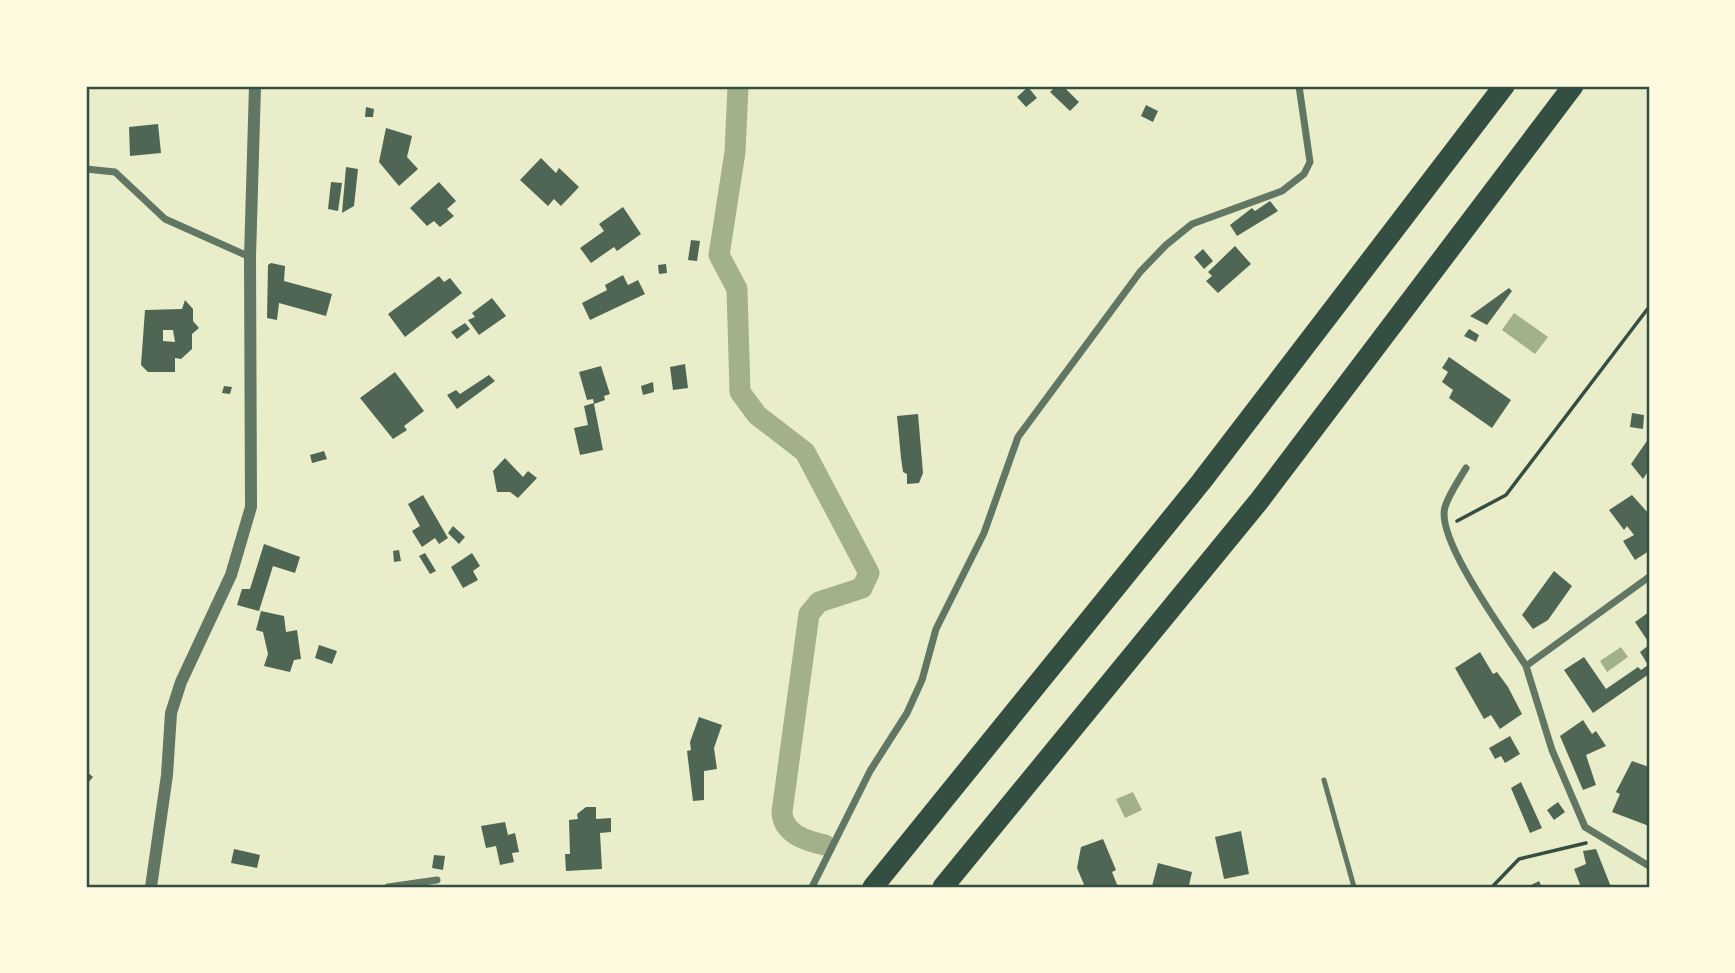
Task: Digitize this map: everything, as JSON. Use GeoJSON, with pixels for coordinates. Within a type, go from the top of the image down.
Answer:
{"type":"FeatureCollection","features":[{"type":"Feature","properties":{"kind":"highway"},"geometry":{"type":"LineString","coordinates":[[873,887],[1201,482],[1504,86]]}},
{"type":"Feature","properties":{"kind":"highway"},"geometry":{"type":"LineString","coordinates":[[943,887],[1259,500],[1573,86]]}},
{"type":"Feature","properties":{"kind":"street"},"geometry":{"type":"LineString","coordinates":[[151,887],[167,775],[171,713],[181,682],[231,575],[251,507],[250,257],[255,86]]}},
{"type":"Feature","properties":{"kind":"street"},"geometry":{"type":"LineString","coordinates":[[811,887],[870,771],[907,713],[922,680],[936,629],[984,533],[1018,436],[1140,272],[1166,245],[1192,224],[1282,191],[1304,174],[1310,162],[1299,86]]}},
{"type":"Feature","properties":{"kind":"street"},"geometry":{"type":"LineString","coordinates":[[86,169],[115,172],[165,219],[250,257]]}},
{"type":"Feature","properties":{"kind":"street"},"geometry":{"type":"LineString","coordinates":[[1466,468],[1444,508],[1448,536],[1480,597],[1526,666],[1552,750],[1585,827],[1649,866]]}},
{"type":"Feature","properties":{"kind":"street"},"geometry":{"type":"LineString","coordinates":[[1526,666],[1649,577]]}},
{"type":"Feature","properties":{"kind":"street"},"geometry":{"type":"LineString","coordinates":[[388,887],[437,880]]}},
{"type":"Feature","properties":{"kind":"lane"},"geometry":{"type":"LineString","coordinates":[[1324,780],[1354,887]]}},
{"type":"Feature","properties":{"kind":"path"},"geometry":{"type":"LineString","coordinates":[[1446,527],[1506,495],[1649,307]]}},
{"type":"Feature","properties":{"kind":"path"},"geometry":{"type":"LineString","coordinates":[[1492,887],[1519,859],[1605,838]]}},
{"type":"Feature","properties":{"kind":"shaded area"},"geometry":{"type":"Polygon","coordinates":[[[1514,313],[1548,337],[1535,354],[1502,330],[1514,313]]]}},
{"type":"Feature","properties":{"kind":"shaded area"},"geometry":{"type":"Polygon","coordinates":[[[1621,647],[1628,657],[1607,672],[1600,661],[1621,647]]]}},
{"type":"Feature","properties":{"kind":"shaded area"},"geometry":{"type":"Polygon","coordinates":[[[1133,792],[1142,810],[1125,818],[1116,799],[1133,792]]]}},
{"type":"Feature","properties":{"kind":"building"},"geometry":{"type":"Polygon","coordinates":[[[1056,86],[1068,86],[1065,88],[1079,102],[1070,111],[1050,92],[1056,86]]]}},
{"type":"Feature","properties":{"kind":"building"},"geometry":{"type":"Polygon","coordinates":[[[1028,87],[1037,98],[1026,107],[1017,97],[1028,87]]]}},
{"type":"Feature","properties":{"kind":"building"},"geometry":{"type":"Polygon","coordinates":[[[1146,105],[1158,111],[1153,122],[1141,116],[1146,105]]]}},
{"type":"Feature","properties":{"kind":"building"},"geometry":{"type":"Polygon","coordinates":[[[366,107],[374,109],[373,117],[365,117],[366,107]]]}},
{"type":"Feature","properties":{"kind":"building"},"geometry":{"type":"Polygon","coordinates":[[[158,124],[161,153],[130,156],[129,127],[158,124]]]}},
{"type":"Feature","properties":{"kind":"building"},"geometry":{"type":"Polygon","coordinates":[[[386,128],[412,136],[407,157],[418,169],[399,186],[379,162],[386,128]]]}},
{"type":"Feature","properties":{"kind":"building"},"geometry":{"type":"Polygon","coordinates":[[[541,158],[556,173],[559,168],[579,187],[561,206],[554,199],[548,206],[520,180],[541,158]]]}},
{"type":"Feature","properties":{"kind":"building"},"geometry":{"type":"Polygon","coordinates":[[[346,167],[358,169],[354,206],[342,213],[346,167]]]}},
{"type":"Feature","properties":{"kind":"building"},"geometry":{"type":"Polygon","coordinates":[[[331,182],[342,183],[338,211],[328,209],[331,182]]]}},
{"type":"Feature","properties":{"kind":"building"},"geometry":{"type":"Polygon","coordinates":[[[439,182],[456,201],[447,209],[454,216],[440,227],[434,221],[427,226],[410,208],[439,182]]]}},
{"type":"Feature","properties":{"kind":"building"},"geometry":{"type":"Polygon","coordinates":[[[1270,201],[1278,211],[1237,236],[1230,225],[1252,208],[1255,211],[1270,201]]]}},
{"type":"Feature","properties":{"kind":"building"},"geometry":{"type":"Polygon","coordinates":[[[623,207],[641,234],[617,251],[614,247],[591,263],[580,248],[604,231],[599,224],[623,207]]]}},
{"type":"Feature","properties":{"kind":"building"},"geometry":{"type":"Polygon","coordinates":[[[691,240],[700,241],[697,261],[688,260],[691,240]]]}},
{"type":"Feature","properties":{"kind":"building"},"geometry":{"type":"Polygon","coordinates":[[[1235,246],[1251,264],[1218,293],[1206,281],[1212,276],[1208,272],[1235,246]]]}},
{"type":"Feature","properties":{"kind":"building"},"geometry":{"type":"Polygon","coordinates":[[[1203,249],[1213,261],[1204,269],[1194,257],[1203,249]]]}},
{"type":"Feature","properties":{"kind":"building"},"geometry":{"type":"Polygon","coordinates":[[[271,263],[285,266],[284,281],[332,294],[326,316],[279,303],[277,320],[267,318],[268,265],[271,263]]]}},
{"type":"Feature","properties":{"kind":"building"},"geometry":{"type":"Polygon","coordinates":[[[666,264],[667,273],[659,274],[658,265],[666,264]]]}},
{"type":"Feature","properties":{"kind":"building"},"geometry":{"type":"Polygon","coordinates":[[[623,275],[628,285],[638,280],[645,294],[590,320],[582,303],[607,290],[605,285],[623,275]]]}},
{"type":"Feature","properties":{"kind":"building"},"geometry":{"type":"Polygon","coordinates":[[[439,276],[444,282],[450,278],[462,293],[405,337],[388,314],[439,276]]]}},
{"type":"Feature","properties":{"kind":"building"},"geometry":{"type":"Polygon","coordinates":[[[1509,288],[1512,291],[1487,325],[1470,316],[1509,288]]]}},
{"type":"Feature","properties":{"kind":"building"},"geometry":{"type":"Polygon","coordinates":[[[492,298],[506,316],[479,335],[468,320],[475,317],[472,313],[492,298]]]}},
{"type":"Feature","properties":{"kind":"building"},"geometry":{"type":"Polygon","coordinates":[[[185,300],[193,309],[193,321],[199,328],[192,334],[192,349],[181,359],[175,358],[175,372],[148,372],[141,365],[145,310],[182,309],[185,300]],[[163,330],[163,341],[175,342],[173,330],[163,330]]]}},
{"type":"Feature","properties":{"kind":"building"},"geometry":{"type":"Polygon","coordinates":[[[465,323],[470,329],[457,339],[451,332],[465,323]]]}},
{"type":"Feature","properties":{"kind":"building"},"geometry":{"type":"Polygon","coordinates":[[[1469,329],[1479,335],[1476,342],[1464,336],[1469,329]]]}},
{"type":"Feature","properties":{"kind":"building"},"geometry":{"type":"Polygon","coordinates":[[[1449,357],[1511,400],[1492,428],[1449,398],[1453,390],[1442,382],[1448,372],[1442,368],[1449,357]]]}},
{"type":"Feature","properties":{"kind":"building"},"geometry":{"type":"Polygon","coordinates":[[[685,364],[688,388],[673,390],[670,367],[685,364]]]}},
{"type":"Feature","properties":{"kind":"building"},"geometry":{"type":"Polygon","coordinates":[[[601,366],[610,394],[604,396],[605,400],[594,404],[603,450],[580,455],[574,428],[588,425],[584,406],[594,403],[593,399],[587,400],[579,372],[601,366]]]}},
{"type":"Feature","properties":{"kind":"building"},"geometry":{"type":"Polygon","coordinates":[[[395,372],[424,411],[404,426],[407,430],[393,439],[360,398],[395,372]]]}},
{"type":"Feature","properties":{"kind":"building"},"geometry":{"type":"Polygon","coordinates":[[[489,375],[495,381],[457,409],[447,395],[456,390],[460,394],[489,375]]]}},
{"type":"Feature","properties":{"kind":"building"},"geometry":{"type":"Polygon","coordinates":[[[653,382],[654,392],[643,395],[641,386],[653,382]]]}},
{"type":"Feature","properties":{"kind":"building"},"geometry":{"type":"Polygon","coordinates":[[[224,386],[232,387],[230,394],[222,393],[224,386]]]}},
{"type":"Feature","properties":{"kind":"building"},"geometry":{"type":"Polygon","coordinates":[[[1632,413],[1644,415],[1643,429],[1630,427],[1632,413]]]}},
{"type":"Feature","properties":{"kind":"building"},"geometry":{"type":"Polygon","coordinates":[[[918,414],[923,473],[919,483],[907,484],[907,474],[903,472],[897,416],[918,414]]]}},
{"type":"Feature","properties":{"kind":"building"},"geometry":{"type":"Polygon","coordinates":[[[1649,438],[1649,470],[1643,479],[1631,464],[1649,438]]]}},
{"type":"Feature","properties":{"kind":"building"},"geometry":{"type":"Polygon","coordinates":[[[324,451],[327,459],[312,463],[310,455],[324,451]]]}},
{"type":"Feature","properties":{"kind":"building"},"geometry":{"type":"Polygon","coordinates":[[[505,458],[523,477],[528,471],[537,478],[518,498],[510,492],[497,492],[493,471],[505,458]]]}},
{"type":"Feature","properties":{"kind":"building"},"geometry":{"type":"Polygon","coordinates":[[[423,495],[448,538],[439,544],[435,538],[422,547],[412,531],[420,526],[408,504],[423,495]]]}},
{"type":"Feature","properties":{"kind":"building"},"geometry":{"type":"Polygon","coordinates":[[[1632,495],[1649,514],[1649,551],[1635,560],[1623,541],[1634,535],[1627,526],[1624,530],[1609,510],[1632,495]]]}},
{"type":"Feature","properties":{"kind":"building"},"geometry":{"type":"Polygon","coordinates":[[[453,526],[465,537],[459,544],[448,533],[453,526]]]}},
{"type":"Feature","properties":{"kind":"building"},"geometry":{"type":"Polygon","coordinates":[[[264,544],[300,557],[295,573],[273,566],[259,611],[237,605],[242,589],[250,589],[264,544]]]}},
{"type":"Feature","properties":{"kind":"building"},"geometry":{"type":"Polygon","coordinates":[[[399,550],[401,561],[394,562],[393,551],[399,550]]]}},
{"type":"Feature","properties":{"kind":"building"},"geometry":{"type":"Polygon","coordinates":[[[425,553],[436,571],[430,574],[419,556],[425,553]]]}},
{"type":"Feature","properties":{"kind":"building"},"geometry":{"type":"Polygon","coordinates":[[[472,553],[480,566],[473,571],[478,580],[463,588],[451,567],[472,553]]]}},
{"type":"Feature","properties":{"kind":"building"},"geometry":{"type":"Polygon","coordinates":[[[1554,571],[1572,586],[1548,620],[1533,629],[1522,615],[1554,571]]]}},
{"type":"Feature","properties":{"kind":"building"},"geometry":{"type":"Polygon","coordinates":[[[261,611],[284,616],[286,632],[297,630],[301,659],[294,660],[290,672],[264,666],[268,654],[263,632],[256,630],[261,611]]]}},
{"type":"Feature","properties":{"kind":"building"},"geometry":{"type":"Polygon","coordinates":[[[1649,612],[1649,643],[1635,622],[1649,612]]]}},
{"type":"Feature","properties":{"kind":"building"},"geometry":{"type":"Polygon","coordinates":[[[319,645],[337,651],[332,664],[315,658],[319,645]]]}},
{"type":"Feature","properties":{"kind":"building"},"geometry":{"type":"Polygon","coordinates":[[[1649,645],[1649,674],[1593,713],[1564,670],[1584,657],[1606,689],[1638,667],[1641,670],[1648,665],[1640,652],[1649,645]]]}},
{"type":"Feature","properties":{"kind":"building"},"geometry":{"type":"Polygon","coordinates":[[[1480,652],[1493,674],[1497,672],[1508,687],[1522,714],[1500,729],[1491,715],[1484,719],[1455,668],[1480,652]]]}},
{"type":"Feature","properties":{"kind":"building"},"geometry":{"type":"Polygon","coordinates":[[[699,717],[722,725],[714,748],[717,769],[704,771],[704,800],[693,801],[687,751],[691,750],[690,742],[699,717]]]}},
{"type":"Feature","properties":{"kind":"building"},"geometry":{"type":"Polygon","coordinates":[[[1583,720],[1592,734],[1596,731],[1606,746],[1586,755],[1596,785],[1583,790],[1560,736],[1583,720]]]}},
{"type":"Feature","properties":{"kind":"building"},"geometry":{"type":"Polygon","coordinates":[[[1510,736],[1520,754],[1505,763],[1501,756],[1495,759],[1489,748],[1510,736]]]}},
{"type":"Feature","properties":{"kind":"building"},"geometry":{"type":"Polygon","coordinates":[[[1632,761],[1649,767],[1649,826],[1612,812],[1620,794],[1616,792],[1632,761]]]}},
{"type":"Feature","properties":{"kind":"building"},"geometry":{"type":"Polygon","coordinates":[[[86,771],[93,777],[86,785],[86,771]]]}},
{"type":"Feature","properties":{"kind":"building"},"geometry":{"type":"Polygon","coordinates":[[[1521,782],[1542,828],[1530,833],[1511,788],[1521,782]]]}},
{"type":"Feature","properties":{"kind":"building"},"geometry":{"type":"Polygon","coordinates":[[[1558,802],[1565,812],[1554,820],[1547,810],[1558,802]]]}},
{"type":"Feature","properties":{"kind":"building"},"geometry":{"type":"Polygon","coordinates":[[[586,807],[596,807],[596,819],[611,818],[611,832],[600,833],[602,869],[566,871],[565,854],[570,854],[569,820],[578,819],[577,814],[586,807]]]}},
{"type":"Feature","properties":{"kind":"building"},"geometry":{"type":"Polygon","coordinates":[[[505,822],[508,835],[515,833],[519,852],[512,853],[514,862],[500,865],[496,846],[486,848],[481,826],[505,822]]]}},
{"type":"Feature","properties":{"kind":"building"},"geometry":{"type":"Polygon","coordinates":[[[1241,831],[1249,874],[1224,879],[1215,837],[1241,831]]]}},
{"type":"Feature","properties":{"kind":"building"},"geometry":{"type":"Polygon","coordinates":[[[1103,839],[1116,870],[1112,872],[1118,887],[1085,887],[1077,868],[1081,847],[1103,839]]]}},
{"type":"Feature","properties":{"kind":"building"},"geometry":{"type":"Polygon","coordinates":[[[234,849],[260,855],[257,868],[231,863],[234,849]]]}},
{"type":"Feature","properties":{"kind":"building"},"geometry":{"type":"Polygon","coordinates":[[[1596,849],[1611,887],[1581,887],[1574,869],[1586,864],[1583,851],[1596,849]]]}},
{"type":"Feature","properties":{"kind":"building"},"geometry":{"type":"Polygon","coordinates":[[[434,855],[445,856],[443,870],[432,868],[434,855]]]}},
{"type":"Feature","properties":{"kind":"building"},"geometry":{"type":"Polygon","coordinates":[[[1158,863],[1192,872],[1189,885],[1152,886],[1158,863]]]}},
{"type":"Feature","properties":{"kind":"building"},"geometry":{"type":"Polygon","coordinates":[[[1539,881],[1542,887],[1527,887],[1539,881]]]}},
{"type":"Feature","properties":{"kind":"waterway"},"geometry":{"type":"LineString","coordinates":[[738,86],[735,152],[719,255],[737,289],[740,392],[757,415],[805,452],[869,573],[862,588],[819,602],[809,614],[782,812],[783,820],[791,831],[803,839],[825,845]]}}]}
